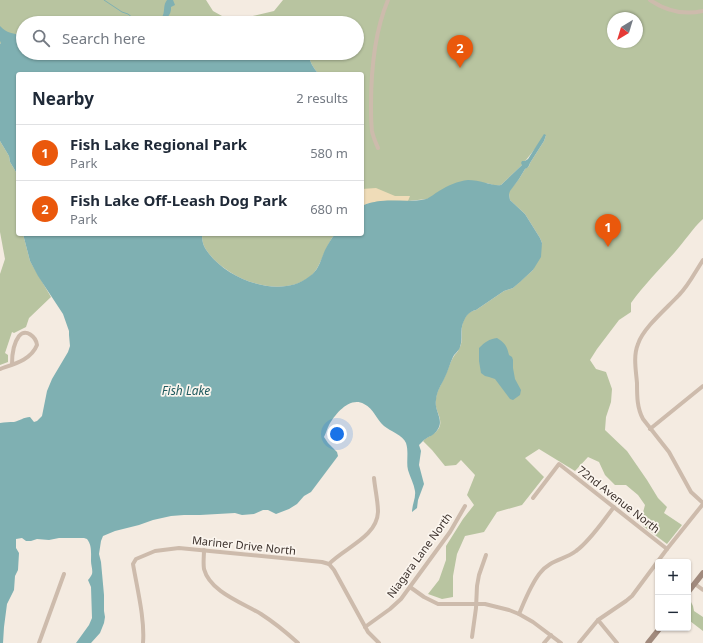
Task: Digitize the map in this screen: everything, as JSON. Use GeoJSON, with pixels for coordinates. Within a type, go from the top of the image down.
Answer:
{"type":"FeatureCollection","features":[{"type":"Feature","properties":{"kind":"street"},"geometry":{"type":"LineString","coordinates":[[378,148],[372,132],[372,70],[378,34],[388,0]]}},
{"type":"Feature","properties":{"kind":"street"},"geometry":{"type":"LineString","coordinates":[[650,0],[662,7],[674,11],[688,13],[703,11]]}},
{"type":"Feature","properties":{"kind":"street"},"geometry":{"type":"LineString","coordinates":[[579,643],[598,620],[632,596],[703,504],[691,492],[669,452],[643,419],[638,406],[636,354],[638,342],[644,332],[680,294],[703,260]]}},
{"type":"Feature","properties":{"kind":"street"},"geometry":{"type":"LineString","coordinates":[[0,369],[18,363],[33,352],[36,348],[37,341],[33,336],[25,333],[19,336],[13,352],[12,364]]}},
{"type":"Feature","properties":{"kind":"street"},"geometry":{"type":"LineString","coordinates":[[650,429],[703,386]]}},
{"type":"Feature","properties":{"kind":"street","name":"72nd Avenue North"},"geometry":{"type":"LineString","coordinates":[[533,498],[559,464],[667,549]]}},
{"type":"Feature","properties":{"kind":"street"},"geometry":{"type":"LineString","coordinates":[[374,478],[378,513],[374,525],[365,536],[329,564],[334,570],[368,632],[379,643]]}},
{"type":"Feature","properties":{"kind":"street","name":"Niagara Lane North"},"geometry":{"type":"LineString","coordinates":[[365,627],[401,599],[450,532],[465,506]]}},
{"type":"Feature","properties":{"kind":"street"},"geometry":{"type":"LineString","coordinates":[[519,614],[535,579],[540,572],[554,561],[570,555],[584,545],[614,507]]}},
{"type":"Feature","properties":{"kind":"street","name":"Mariner Drive North"},"geometry":{"type":"LineString","coordinates":[[143,643],[142,620],[133,564],[135,560],[155,551],[184,548],[322,562],[329,564]]}},
{"type":"Feature","properties":{"kind":"street"},"geometry":{"type":"LineString","coordinates":[[204,550],[203,563],[206,574],[216,587],[231,598],[261,614],[298,643]]}},
{"type":"Feature","properties":{"kind":"street"},"geometry":{"type":"LineString","coordinates":[[472,637],[476,604],[476,586],[486,555]]}},
{"type":"Feature","properties":{"kind":"street"},"geometry":{"type":"LineString","coordinates":[[691,589],[703,573]]}},
{"type":"Feature","properties":{"kind":"street"},"geometry":{"type":"LineString","coordinates":[[38,643],[64,574]]}},
{"type":"Feature","properties":{"kind":"street"},"geometry":{"type":"LineString","coordinates":[[695,584],[703,590]]}},
{"type":"Feature","properties":{"kind":"street"},"geometry":{"type":"LineString","coordinates":[[410,587],[424,598],[438,604],[476,604],[498,606],[519,614],[533,622],[561,643]]}},
{"type":"Feature","properties":{"kind":"street"},"geometry":{"type":"LineString","coordinates":[[598,620],[617,643]]}},
{"type":"Feature","properties":{"kind":"street"},"geometry":{"type":"LineString","coordinates":[[648,643],[658,631]]}},
{"type":"Feature","properties":{"kind":"street"},"geometry":{"type":"LineString","coordinates":[[544,643],[551,635]]}},
{"type":"Feature","properties":{"kind":"green space"},"geometry":{"type":"Polygon","coordinates":[[[0,0],[206,0],[213,11],[222,16],[16,16],[16,34],[12,34],[0,44],[0,0]]]}},
{"type":"Feature","properties":{"kind":"green space"},"geometry":{"type":"Polygon","coordinates":[[[283,0],[703,0],[703,219],[636,296],[631,303],[631,312],[619,320],[590,360],[596,369],[606,372],[612,389],[611,402],[606,417],[605,430],[627,451],[658,498],[667,507],[664,513],[682,525],[667,544],[643,526],[645,523],[641,520],[645,505],[638,495],[626,485],[615,485],[605,475],[599,462],[588,457],[575,471],[539,449],[525,458],[544,477],[522,505],[497,512],[484,532],[465,536],[457,554],[453,576],[453,597],[442,599],[428,594],[439,580],[446,560],[446,546],[474,505],[467,495],[475,475],[461,460],[456,465],[445,466],[423,441],[436,432],[439,428],[440,421],[435,402],[438,390],[454,355],[460,346],[462,339],[462,325],[466,316],[504,291],[513,288],[533,270],[542,243],[525,214],[510,200],[509,191],[525,169],[529,166],[546,135],[522,165],[501,185],[496,186],[487,183],[427,199],[367,203],[364,205],[364,72],[317,72],[310,60],[364,60],[364,16],[252,16],[274,11],[283,0]]]}},
{"type":"Feature","properties":{"kind":"green space"},"geometry":{"type":"Polygon","coordinates":[[[0,141],[16,172],[16,236],[24,236],[30,261],[51,297],[29,318],[26,327],[14,333],[12,332],[5,353],[8,355],[8,362],[0,365],[0,274],[5,259],[0,232],[0,141]]]}},
{"type":"Feature","properties":{"kind":"green space"},"geometry":{"type":"Polygon","coordinates":[[[202,236],[334,236],[328,244],[318,267],[311,276],[299,283],[285,286],[270,286],[255,283],[227,271],[216,261],[203,243],[202,236]]]}},
{"type":"Feature","properties":{"kind":"green space"},"geometry":{"type":"Polygon","coordinates":[[[691,602],[694,611],[703,617],[703,631],[691,622],[691,602]]]}},
{"type":"Feature","properties":{"kind":"sand"},"geometry":{"type":"Polygon","coordinates":[[[376,188],[395,196],[410,196],[408,201],[379,201],[364,205],[364,189],[376,188]]]}},
{"type":"Feature","properties":{"kind":"water"},"geometry":{"type":"Polygon","coordinates":[[[167,0],[173,0],[175,5],[171,7],[168,16],[162,16],[164,13],[167,0]]]}},
{"type":"Feature","properties":{"kind":"water"},"geometry":{"type":"Polygon","coordinates":[[[0,26],[8,32],[16,34],[16,60],[310,60],[317,72],[16,72],[16,172],[0,141],[0,26]]]}},
{"type":"Feature","properties":{"kind":"water","name":"Fish Lake"},"geometry":{"type":"Polygon","coordinates":[[[544,134],[546,135],[528,167],[525,169],[509,194],[510,200],[525,214],[540,238],[542,243],[541,257],[533,270],[513,288],[504,291],[471,312],[465,318],[462,326],[459,348],[453,357],[438,391],[436,408],[440,425],[435,433],[419,445],[421,451],[419,465],[424,484],[418,500],[417,508],[412,512],[415,491],[408,470],[406,443],[399,435],[384,426],[373,411],[367,406],[359,402],[353,402],[339,411],[329,425],[324,437],[337,452],[338,456],[311,492],[289,509],[276,514],[268,510],[263,510],[254,514],[242,515],[235,513],[171,516],[115,531],[103,536],[99,554],[101,562],[105,617],[100,633],[91,643],[76,643],[89,625],[92,618],[91,587],[88,580],[92,574],[89,541],[84,538],[59,538],[49,540],[37,539],[31,541],[26,541],[22,538],[16,539],[16,548],[19,553],[18,570],[15,576],[14,590],[7,604],[3,643],[0,643],[0,423],[14,422],[30,417],[34,422],[42,416],[47,391],[70,346],[69,331],[63,314],[30,261],[24,236],[202,236],[203,243],[206,249],[227,271],[255,283],[270,286],[284,286],[298,283],[316,271],[327,246],[334,236],[364,236],[364,205],[378,201],[410,201],[426,199],[442,189],[468,180],[501,185],[522,165],[522,161],[528,159],[544,134]]]}},
{"type":"Feature","properties":{"kind":"water"},"geometry":{"type":"Polygon","coordinates":[[[497,338],[505,345],[509,355],[512,357],[515,379],[521,390],[520,395],[513,400],[510,399],[495,379],[481,373],[479,348],[487,341],[497,338]]]}},
{"type":"Feature","properties":{"kind":"waterway"},"geometry":{"type":"LineString","coordinates":[[104,0],[130,16]]}},
{"type":"Feature","properties":{"kind":"place","name":"Fish Lake Off-Leash Dog Park"},"geometry":{"type":"Point","coordinates":[460,68]}},
{"type":"Feature","properties":{"kind":"place","name":"Fish Lake Regional Park"},"geometry":{"type":"Point","coordinates":[608,247]}}]}
